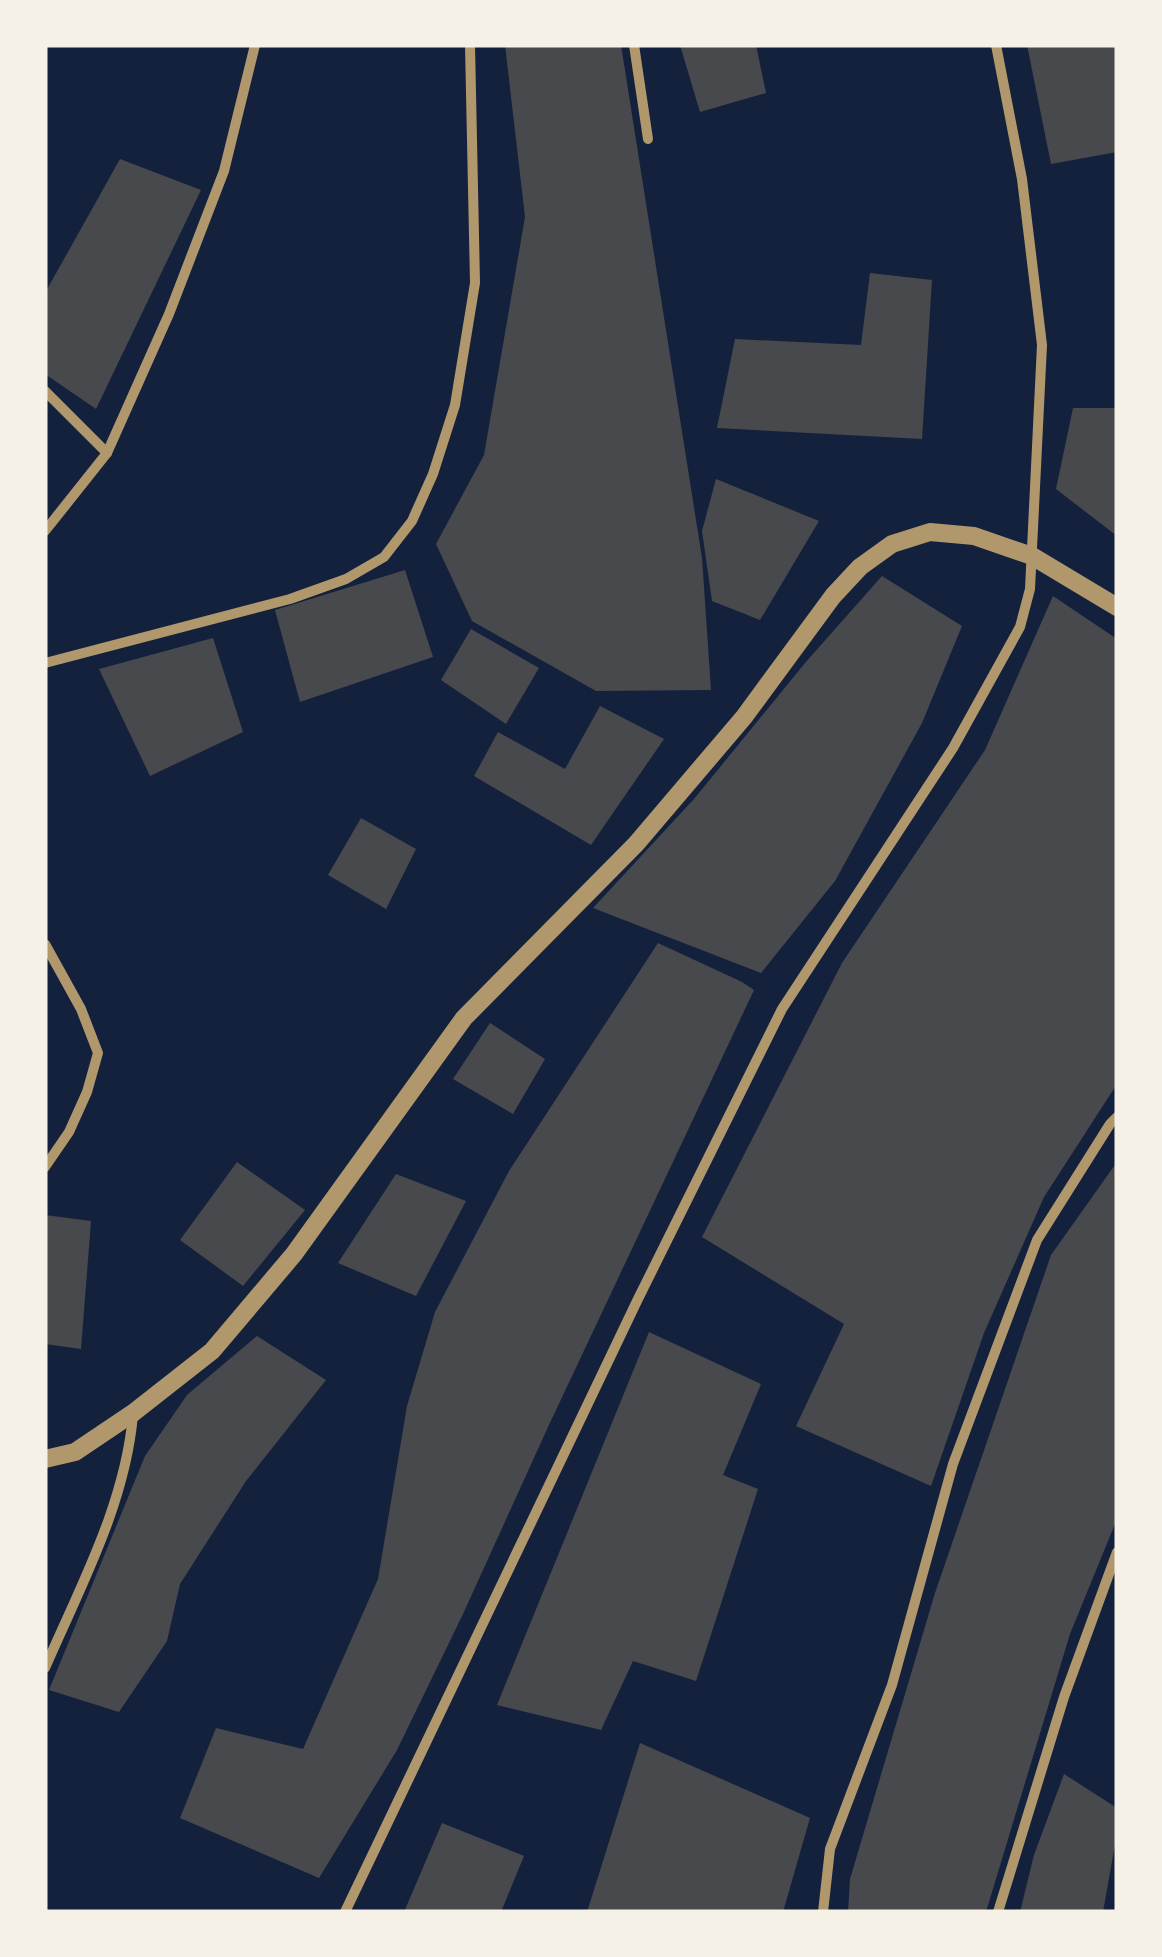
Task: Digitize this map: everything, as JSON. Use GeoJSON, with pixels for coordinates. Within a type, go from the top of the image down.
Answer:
{"type":"FeatureCollection","features":[{"type":"Feature","properties":{"kind":"street"},"geometry":{"type":"LineString","coordinates":[[45,531],[107,452],[169,314],[224,172],[255,45]]}},
{"type":"Feature","properties":{"kind":"street"},"geometry":{"type":"LineString","coordinates":[[45,663],[290,598],[346,579],[384,558],[412,520],[455,405],[474,283],[470,45]]}},
{"type":"Feature","properties":{"kind":"street"},"geometry":{"type":"LineString","coordinates":[[634,45],[648,139]]}},
{"type":"Feature","properties":{"kind":"street"},"geometry":{"type":"LineString","coordinates":[[345,1912],[637,1300],[782,1009],[954,748],[1020,627],[1030,589],[1042,345],[1022,179],[996,45]]}},
{"type":"Feature","properties":{"kind":"street"},"geometry":{"type":"LineString","coordinates":[[45,391],[107,452]]}},
{"type":"Feature","properties":{"kind":"street"},"geometry":{"type":"LineString","coordinates":[[45,1459],[75,1452],[133,1413],[212,1350],[294,1254],[464,1018],[636,844],[744,717],[860,567],[892,544],[930,532],[974,536],[1032,556],[1117,608]]}},
{"type":"Feature","properties":{"kind":"street"},"geometry":{"type":"LineString","coordinates":[[45,944],[82,1009],[98,1053],[87,1092],[69,1132],[45,1167]]}},
{"type":"Feature","properties":{"kind":"street"},"geometry":{"type":"LineString","coordinates":[[823,1912],[830,1849],[892,1685],[953,1464],[1037,1240],[1117,1117]]}},
{"type":"Feature","properties":{"kind":"street"},"geometry":{"type":"LineString","coordinates":[[45,1668],[119,1488],[130,1448],[133,1413]]}},
{"type":"Feature","properties":{"kind":"street"},"geometry":{"type":"LineString","coordinates":[[998,1912],[1064,1697],[1117,1552]]}},
{"type":"Feature","properties":{"kind":"building"},"geometry":{"type":"Polygon","coordinates":[[[505,45],[621,45],[702,558],[711,690],[596,691],[472,621],[436,544],[484,455],[525,217],[505,45]]]}},
{"type":"Feature","properties":{"kind":"building"},"geometry":{"type":"Polygon","coordinates":[[[680,45],[756,45],[766,93],[700,112],[680,45]]]}},
{"type":"Feature","properties":{"kind":"building"},"geometry":{"type":"Polygon","coordinates":[[[1027,45],[1117,45],[1117,152],[1051,164],[1027,45]]]}},
{"type":"Feature","properties":{"kind":"building"},"geometry":{"type":"Polygon","coordinates":[[[120,159],[201,190],[96,409],[45,374],[45,293],[120,159]]]}},
{"type":"Feature","properties":{"kind":"building"},"geometry":{"type":"Polygon","coordinates":[[[870,273],[932,280],[922,439],[717,428],[735,339],[861,345],[870,273]]]}},
{"type":"Feature","properties":{"kind":"building"},"geometry":{"type":"Polygon","coordinates":[[[1073,408],[1117,408],[1117,536],[1056,489],[1073,408]]]}},
{"type":"Feature","properties":{"kind":"building"},"geometry":{"type":"Polygon","coordinates":[[[716,479],[819,521],[760,620],[712,601],[702,531],[716,479]]]}},
{"type":"Feature","properties":{"kind":"building"},"geometry":{"type":"Polygon","coordinates":[[[405,570],[433,657],[300,702],[275,610],[405,570]]]}},
{"type":"Feature","properties":{"kind":"building"},"geometry":{"type":"Polygon","coordinates":[[[882,576],[962,626],[922,723],[835,881],[761,973],[593,908],[694,799],[882,576]]]}},
{"type":"Feature","properties":{"kind":"building"},"geometry":{"type":"Polygon","coordinates":[[[1053,596],[1117,639],[1117,1084],[1044,1197],[984,1333],[931,1486],[796,1426],[844,1324],[702,1237],[842,963],[985,750],[1053,596]]]}},
{"type":"Feature","properties":{"kind":"building"},"geometry":{"type":"Polygon","coordinates":[[[471,629],[539,668],[506,724],[441,680],[471,629]]]}},
{"type":"Feature","properties":{"kind":"building"},"geometry":{"type":"Polygon","coordinates":[[[213,638],[243,732],[150,776],[99,669],[213,638]]]}},
{"type":"Feature","properties":{"kind":"building"},"geometry":{"type":"Polygon","coordinates":[[[600,706],[664,739],[591,845],[474,776],[498,732],[565,769],[600,706]]]}},
{"type":"Feature","properties":{"kind":"building"},"geometry":{"type":"Polygon","coordinates":[[[361,818],[416,849],[386,909],[328,875],[361,818]]]}},
{"type":"Feature","properties":{"kind":"building"},"geometry":{"type":"Polygon","coordinates":[[[658,943],[754,990],[397,1750],[319,1878],[180,1818],[216,1728],[303,1749],[378,1579],[407,1406],[435,1312],[509,1171],[658,943]]]}},
{"type":"Feature","properties":{"kind":"building"},"geometry":{"type":"Polygon","coordinates":[[[490,1023],[545,1059],[513,1114],[453,1079],[490,1023]]]}},
{"type":"Feature","properties":{"kind":"building"},"geometry":{"type":"Polygon","coordinates":[[[237,1162],[305,1210],[243,1286],[180,1240],[237,1162]]]}},
{"type":"Feature","properties":{"kind":"building"},"geometry":{"type":"Polygon","coordinates":[[[1117,1162],[1117,1519],[1070,1634],[986,1912],[848,1912],[850,1879],[935,1593],[1051,1255],[1117,1162]]]}},
{"type":"Feature","properties":{"kind":"building"},"geometry":{"type":"Polygon","coordinates":[[[396,1174],[466,1201],[416,1296],[338,1263],[396,1174]]]}},
{"type":"Feature","properties":{"kind":"building"},"geometry":{"type":"Polygon","coordinates":[[[45,1215],[91,1221],[81,1349],[45,1344],[45,1215]]]}},
{"type":"Feature","properties":{"kind":"building"},"geometry":{"type":"Polygon","coordinates":[[[649,1332],[761,1384],[723,1475],[758,1489],[696,1681],[633,1661],[601,1730],[497,1705],[649,1332]]]}},
{"type":"Feature","properties":{"kind":"building"},"geometry":{"type":"Polygon","coordinates":[[[257,1336],[326,1380],[246,1481],[180,1584],[167,1641],[119,1712],[49,1690],[145,1456],[187,1395],[257,1336]]]}},
{"type":"Feature","properties":{"kind":"building"},"geometry":{"type":"Polygon","coordinates":[[[640,1743],[810,1818],[783,1912],[587,1912],[640,1743]]]}},
{"type":"Feature","properties":{"kind":"building"},"geometry":{"type":"Polygon","coordinates":[[[1064,1774],[1117,1808],[1117,1833],[1103,1912],[1020,1912],[1034,1855],[1064,1774]]]}},
{"type":"Feature","properties":{"kind":"building"},"geometry":{"type":"Polygon","coordinates":[[[442,1823],[524,1856],[501,1912],[404,1912],[442,1823]]]}}]}
